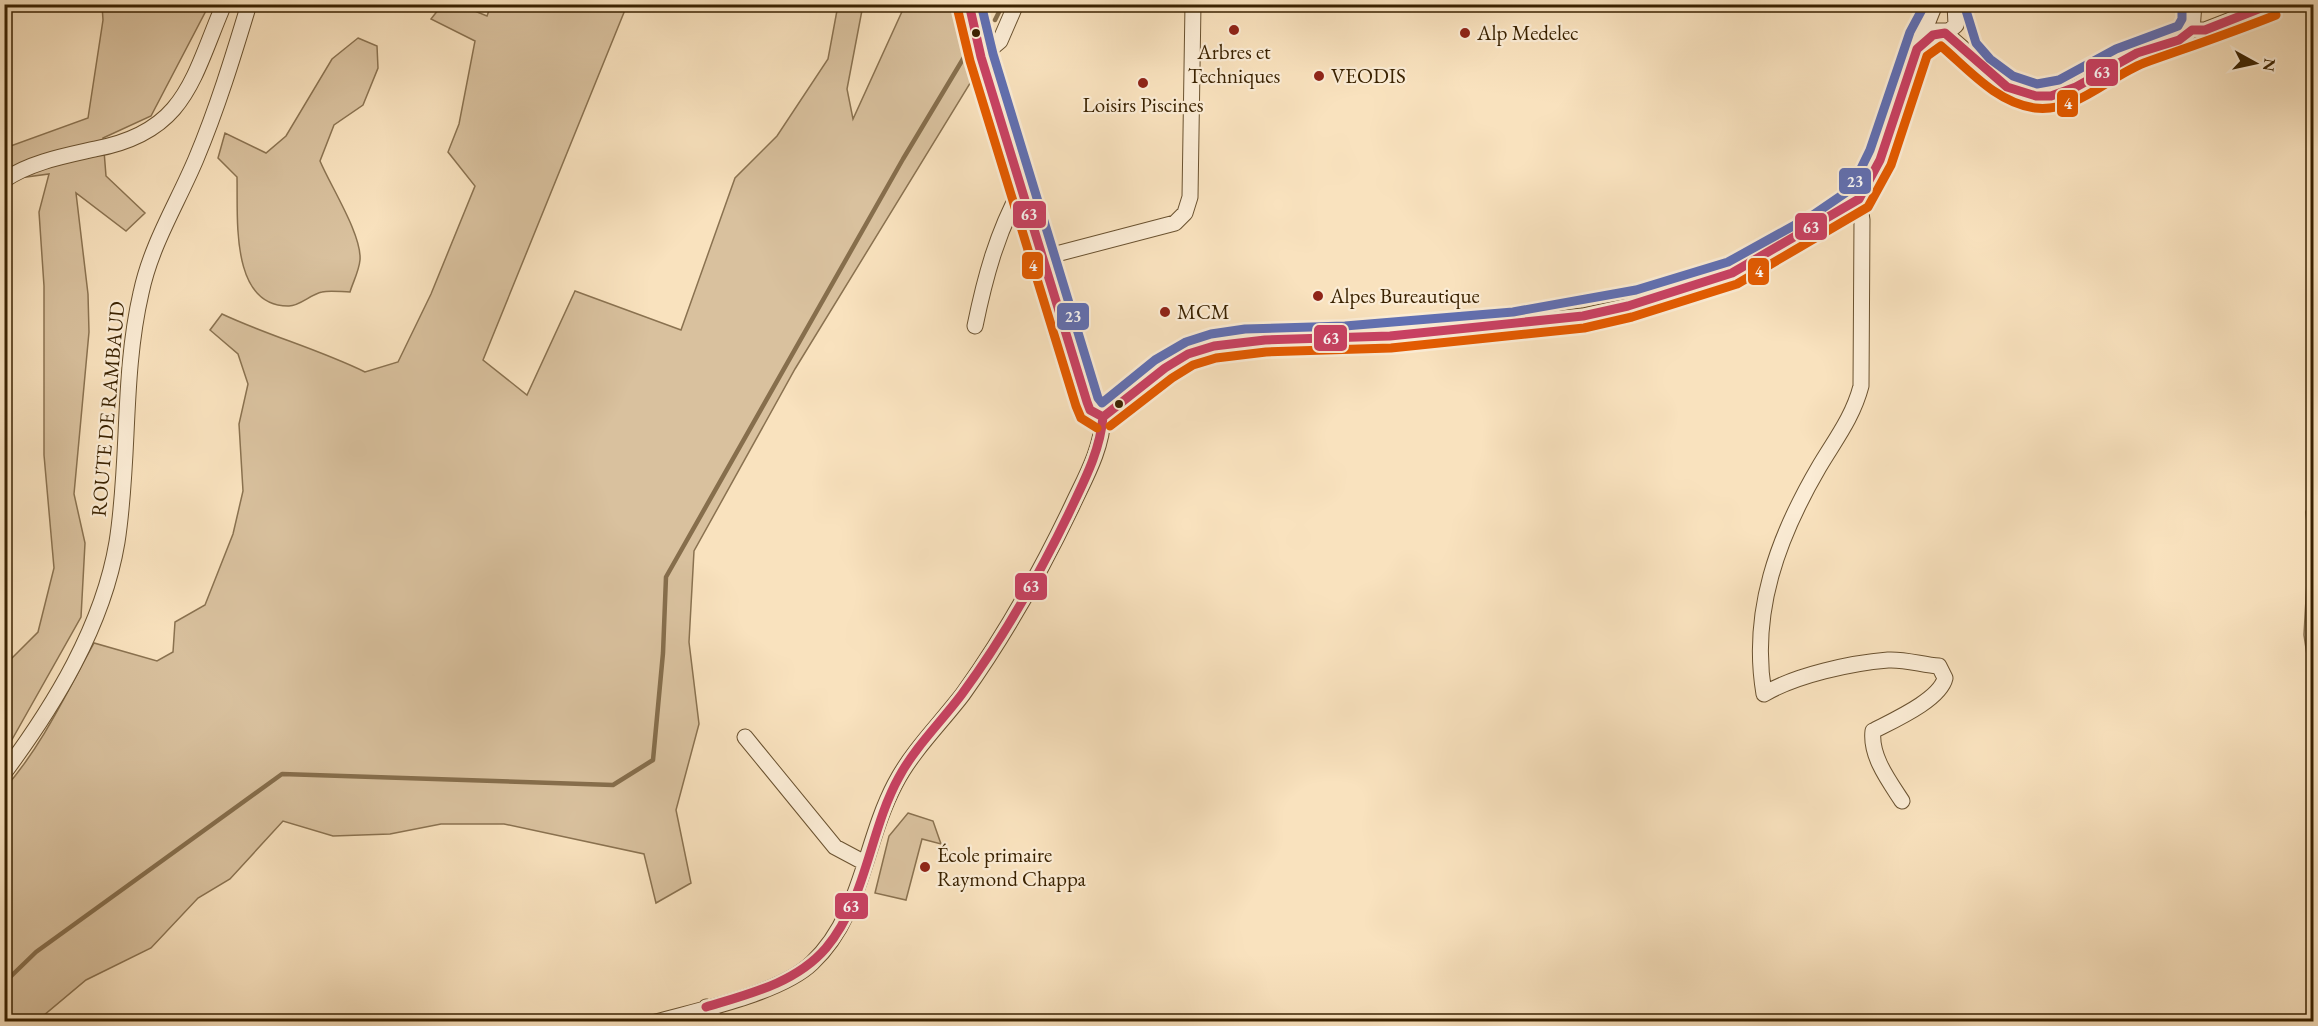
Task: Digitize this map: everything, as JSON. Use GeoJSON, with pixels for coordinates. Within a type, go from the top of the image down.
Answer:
{"type":"FeatureCollection","features":[{"type":"Feature","properties":{"kind":"street"},"geometry":{"type":"LineString","coordinates":[[4,180],[16,172],[59,156],[133,139],[173,114],[190,85],[224,4]]}},
{"type":"Feature","properties":{"kind":"street","name":"ROUTE DE RAMBAUD"},"geometry":{"type":"LineString","coordinates":[[4,773],[37,729],[81,648],[110,573],[117,541],[129,368],[141,293],[149,261],[212,117],[249,4]]}},
{"type":"Feature","properties":{"kind":"street"},"geometry":{"type":"LineString","coordinates":[[969,4],[981,57],[1087,402],[1090,410],[1103,417]]}},
{"type":"Feature","properties":{"kind":"street"},"geometry":{"type":"LineString","coordinates":[[981,57],[1000,41],[1016,4]]}},
{"type":"Feature","properties":{"kind":"street"},"geometry":{"type":"LineString","coordinates":[[1041,258],[1175,223],[1185,213],[1190,197],[1193,4]]}},
{"type":"Feature","properties":{"kind":"street"},"geometry":{"type":"LineString","coordinates":[[2192,30],[2194,4]]}},
{"type":"Feature","properties":{"kind":"street"},"geometry":{"type":"LineString","coordinates":[[656,1022],[766,990],[810,965],[828,946],[848,915],[895,783],[996,646],[1052,548],[1091,466],[1100,439],[1103,417],[1165,368],[1188,354],[1214,346],[1265,340],[1401,334],[1583,316],[1628,306],[1732,273],[1859,199],[1883,152],[1917,49],[1933,11],[1944,6],[1966,49],[1982,68],[2007,87],[2036,96],[2051,96],[2076,87],[2130,56],[2178,40],[2192,30],[2205,30],[2272,4]]}},
{"type":"Feature","properties":{"kind":"street"},"geometry":{"type":"LineString","coordinates":[[1933,11],[1933,27],[1950,21]]}},
{"type":"Feature","properties":{"kind":"street"},"geometry":{"type":"LineString","coordinates":[[1917,49],[1923,41],[1950,21]]}},
{"type":"Feature","properties":{"kind":"street"},"geometry":{"type":"LineString","coordinates":[[975,326],[987,268],[1004,220],[1021,189]]}},
{"type":"Feature","properties":{"kind":"street"},"geometry":{"type":"LineString","coordinates":[[1859,199],[1862,220],[1861,386],[1855,411],[1813,478],[1785,530],[1769,574],[1761,624],[1760,669],[1764,694],[1782,683],[1813,674],[1890,660],[1939,666],[1945,678],[1939,690],[1904,715],[1873,731],[1872,740],[1881,767],[1902,801]]}},
{"type":"Feature","properties":{"kind":"street"},"geometry":{"type":"LineString","coordinates":[[745,737],[835,847],[865,863]]}},
{"type":"Feature","properties":{"kind":"street"},"geometry":{"type":"LineString","coordinates":[[706,1007],[717,1022]]}},
{"type":"Feature","properties":{"kind":"shaded area"},"geometry":{"type":"Polygon","coordinates":[[[102,5],[209,5],[151,116],[103,138],[106,176],[145,213],[126,231],[76,193],[88,294],[89,332],[74,494],[85,543],[81,617],[5,752],[5,665],[38,632],[54,568],[44,455],[44,286],[39,212],[49,174],[5,180],[5,148],[88,118],[103,20],[102,5]]]}},
{"type":"Feature","properties":{"kind":"shaded area"},"geometry":{"type":"Polygon","coordinates":[[[442,5],[460,5],[487,16],[491,5],[627,5],[483,360],[527,395],[575,291],[681,330],[735,178],[777,136],[828,59],[838,5],[863,5],[847,89],[853,119],[905,5],[960,5],[960,16],[977,72],[795,369],[694,551],[689,642],[699,724],[676,810],[691,883],[656,903],[644,854],[504,824],[441,824],[390,834],[333,836],[283,821],[230,879],[198,898],[151,948],[86,980],[37,1021],[5,1022],[5,788],[31,755],[94,643],[157,661],[173,652],[175,622],[205,605],[233,534],[243,491],[239,424],[248,384],[238,354],[210,330],[222,314],[365,372],[398,362],[431,294],[475,186],[448,152],[459,124],[475,41],[431,19],[442,5]]]}},
{"type":"Feature","properties":{"kind":"shaded area"},"geometry":{"type":"Polygon","coordinates":[[[358,38],[377,46],[378,68],[363,105],[334,125],[320,161],[356,238],[360,260],[357,272],[350,292],[322,292],[289,306],[270,302],[256,292],[247,276],[241,257],[238,236],[237,177],[218,158],[225,133],[266,153],[286,136],[332,59],[358,38]]]}},
{"type":"Feature","properties":{"kind":"shaded area"},"geometry":{"type":"Polygon","coordinates":[[[2313,490],[2313,676],[2310,675],[2304,635],[2309,546],[2306,512],[2313,490]]]}},
{"type":"Feature","properties":{"kind":"shaded area"},"geometry":{"type":"Polygon","coordinates":[[[908,813],[933,821],[941,844],[922,839],[906,900],[875,893],[889,836],[908,813]]]}},
{"type":"Feature","properties":{"kind":"waterway"},"geometry":{"type":"LineString","coordinates":[[995,20],[1003,4]]}},
{"type":"Feature","properties":{"kind":"waterway"},"geometry":{"type":"LineString","coordinates":[[4,983],[36,952],[282,774],[613,785],[653,760],[663,653],[666,577],[903,159],[966,54]]}},
{"type":"Feature","properties":{"kind":"transit line","name":"63"},"geometry":{"type":"LineString","coordinates":[[969,4],[981,57],[1087,402],[1090,410],[1103,417]]}},
{"type":"Feature","properties":{"kind":"transit line","name":"23"},"geometry":{"type":"LineString","coordinates":[[981,4],[993,54],[1098,398],[1102,403],[1155,360],[1186,342],[1211,334],[1245,329],[1345,326],[1513,312],[1636,290],[1728,262],[1813,215],[1851,189],[1870,150],[1910,32],[1925,4]]}},
{"type":"Feature","properties":{"kind":"transit line","name":"23"},"geometry":{"type":"LineString","coordinates":[[1964,4],[1976,43],[1990,59],[2013,76],[2037,84],[2059,80],[2116,49],[2178,26],[2182,19],[2182,4]]}},
{"type":"Feature","properties":{"kind":"transit line","name":"63"},"geometry":{"type":"LineString","coordinates":[[1945,33],[2007,87],[2036,96],[2051,96],[2076,87],[2137,53],[2179,40],[2192,30],[2205,30],[2271,4]]}},
{"type":"Feature","properties":{"kind":"transit line","name":"4"},"geometry":{"type":"LineString","coordinates":[[957,7],[970,61],[1076,406],[1081,418],[1097,428]]}},
{"type":"Feature","properties":{"kind":"transit line","name":"4"},"geometry":{"type":"LineString","coordinates":[[1110,426],[1172,378],[1193,365],[1216,358],[1266,352],[1391,348],[1584,328],[1632,317],[1737,284],[1868,207],[1891,165],[1927,56],[1941,46],[1984,84],[2008,100],[2035,108],[2050,108],[2078,100],[2144,63],[2276,15]]}},
{"type":"Feature","properties":{"kind":"transit line","name":"63"},"geometry":{"type":"LineString","coordinates":[[1103,417],[1165,368],[1188,354],[1214,346],[1265,340],[1390,336],[1583,316],[1628,306],[1732,273],[1859,199],[1880,160],[1917,49],[1933,35],[1945,33]]}},
{"type":"Feature","properties":{"kind":"transit line","name":"63"},"geometry":{"type":"LineString","coordinates":[[706,1007],[755,992],[786,979],[814,960],[840,929],[859,887],[881,820],[899,777],[913,755],[977,673],[1032,584],[1090,467],[1103,417]]}},
{"type":"Feature","properties":{"kind":"place","name":"Arbres et Techniques"},"geometry":{"type":"Point","coordinates":[1234,30]}},
{"type":"Feature","properties":{"kind":"place","name":"Alp Medelec"},"geometry":{"type":"Point","coordinates":[1465,33]}},
{"type":"Feature","properties":{"kind":"place","name":"VEODIS"},"geometry":{"type":"Point","coordinates":[1319,76]}},
{"type":"Feature","properties":{"kind":"place","name":"Loisirs Piscines"},"geometry":{"type":"Point","coordinates":[1143,83]}},
{"type":"Feature","properties":{"kind":"place","name":"Alpes Bureautique"},"geometry":{"type":"Point","coordinates":[1318,296]}},
{"type":"Feature","properties":{"kind":"place","name":"MCM"},"geometry":{"type":"Point","coordinates":[1165,312]}},
{"type":"Feature","properties":{"kind":"place","name":"École primaire Raymond Chappa"},"geometry":{"type":"Point","coordinates":[925,867]}}]}
